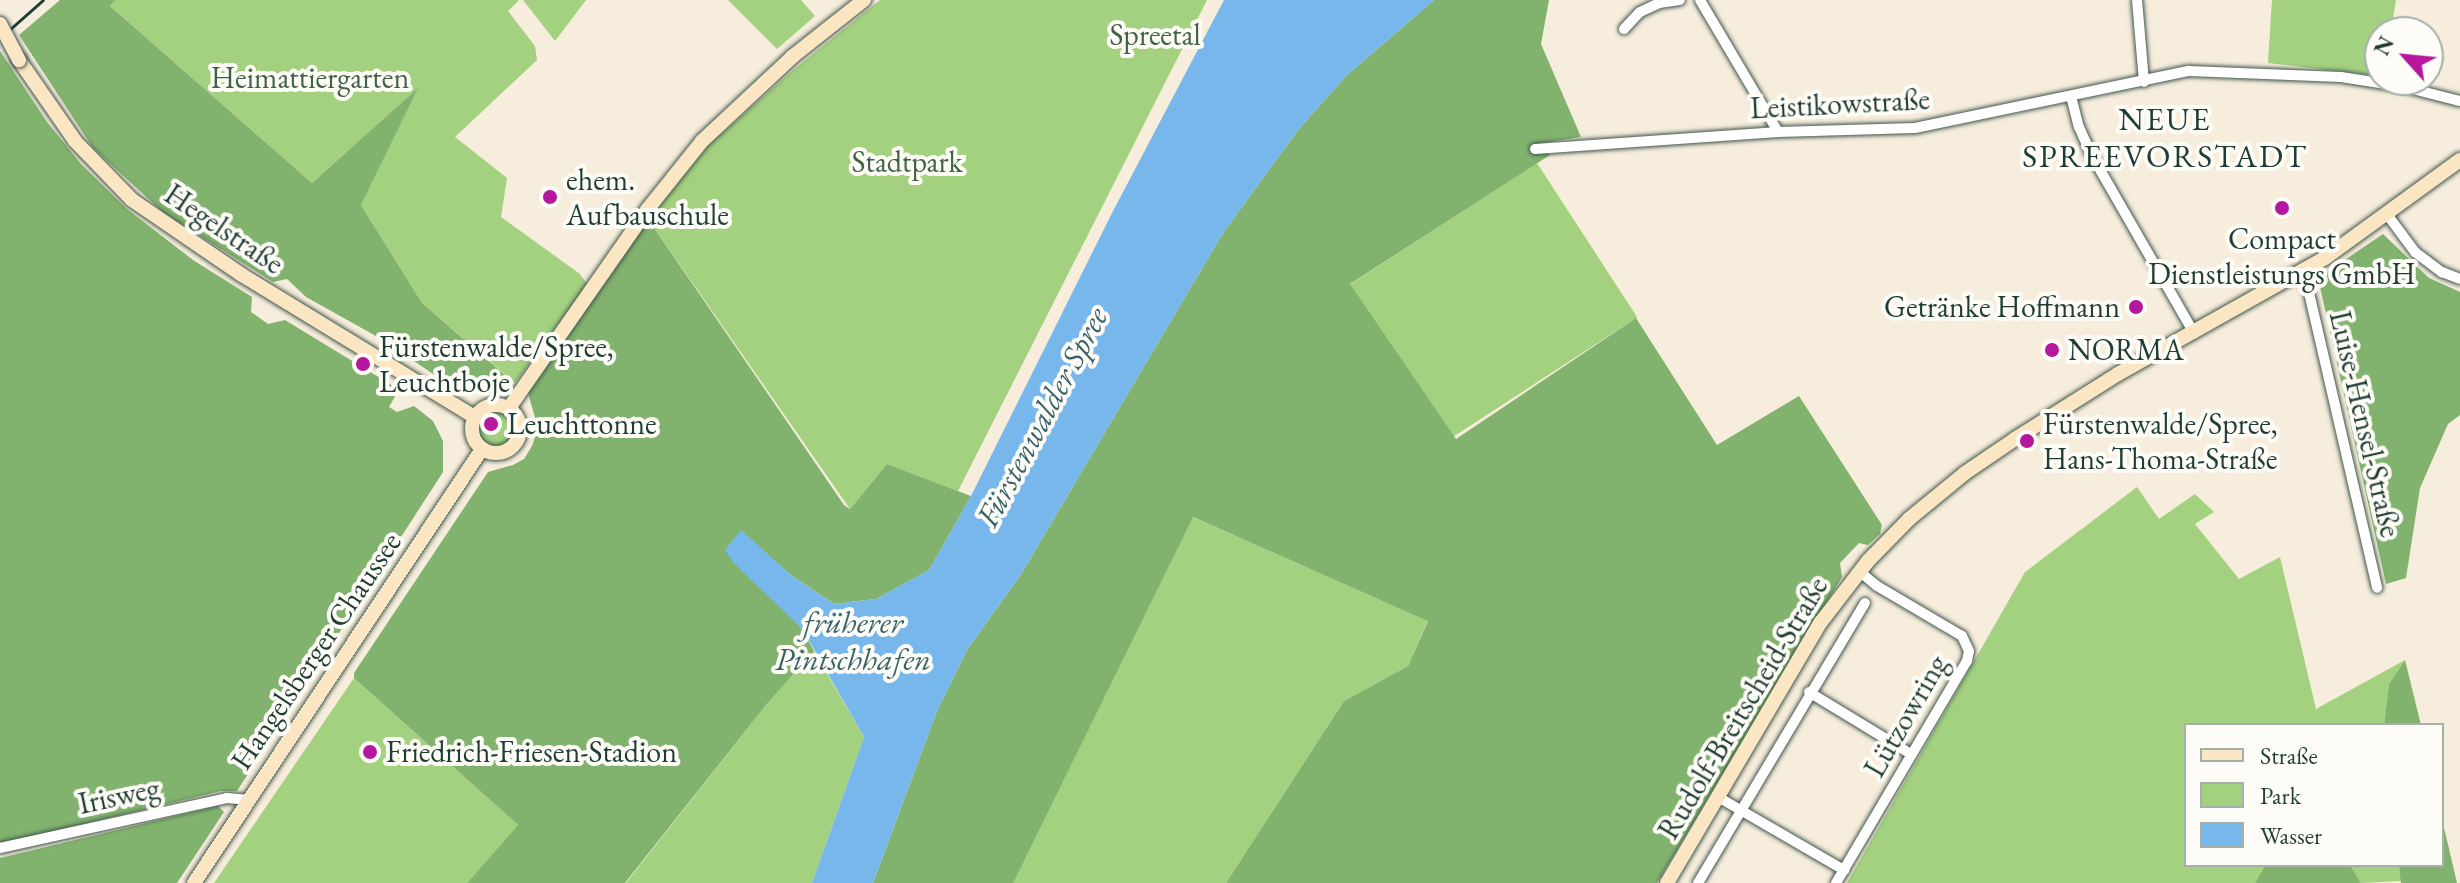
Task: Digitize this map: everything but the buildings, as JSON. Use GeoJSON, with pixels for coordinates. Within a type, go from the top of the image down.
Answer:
{"type":"FeatureCollection","features":[{"type":"Feature","properties":{"kind":"main road"},"geometry":{"type":"LineString","coordinates":[[509,408],[647,210],[702,141],[792,57],[864,0]]}},
{"type":"Feature","properties":{"kind":"main road","name":"Hegelstraße"},"geometry":{"type":"LineString","coordinates":[[0,24],[57,119],[132,200],[230,267],[475,417]]}},
{"type":"Feature","properties":{"kind":"main road","name":"Rudolf-Breitscheid-Straße"},"geometry":{"type":"LineString","coordinates":[[1667,883],[1796,662],[1859,571],[1909,519],[1989,456],[2118,374],[2304,271],[2460,160]]}},
{"type":"Feature","properties":{"kind":"main road"},"geometry":{"type":"LineString","coordinates":[[489,406],[509,408],[520,424],[518,440],[513,447],[498,453],[482,449],[473,437],[475,417],[489,406]]}},
{"type":"Feature","properties":{"kind":"main road","name":"Hangelsberger Chaussee"},"geometry":{"type":"LineString","coordinates":[[194,883],[482,449]]}},
{"type":"Feature","properties":{"kind":"street"},"geometry":{"type":"LineString","coordinates":[[1624,29],[1640,12],[1659,3],[1680,0]]}},
{"type":"Feature","properties":{"kind":"street"},"geometry":{"type":"LineString","coordinates":[[1700,0],[1778,132]]}},
{"type":"Feature","properties":{"kind":"street"},"geometry":{"type":"LineString","coordinates":[[2137,0],[2144,82]]}},
{"type":"Feature","properties":{"kind":"street","name":"Leistikowstraße"},"geometry":{"type":"LineString","coordinates":[[1535,149],[1778,132],[1915,128],[2189,71],[2292,73],[2386,83],[2460,101]]}},
{"type":"Feature","properties":{"kind":"street"},"geometry":{"type":"LineString","coordinates":[[2071,96],[2079,127],[2091,154],[2194,333]]}},
{"type":"Feature","properties":{"kind":"street"},"geometry":{"type":"LineString","coordinates":[[2386,213],[2415,252],[2442,272],[2460,279]]}},
{"type":"Feature","properties":{"kind":"street","name":"Luise-Hensel-Straße"},"geometry":{"type":"LineString","coordinates":[[2304,271],[2377,588]]}},
{"type":"Feature","properties":{"kind":"street","name":"Lützowring"},"geometry":{"type":"LineString","coordinates":[[1836,883],[1967,661],[1968,643],[1946,625],[1877,586],[1859,571]]}},
{"type":"Feature","properties":{"kind":"street"},"geometry":{"type":"LineString","coordinates":[[1698,883],[1809,692],[1865,603]]}},
{"type":"Feature","properties":{"kind":"street"},"geometry":{"type":"LineString","coordinates":[[1809,692],[1911,754]]}},
{"type":"Feature","properties":{"kind":"street"},"geometry":{"type":"LineString","coordinates":[[1718,797],[1844,870]]}},
{"type":"Feature","properties":{"kind":"street","name":"Irisweg"},"geometry":{"type":"LineString","coordinates":[[0,848],[227,798],[249,800]]}},
{"type":"Feature","properties":{"kind":"green space"},"geometry":{"type":"Polygon","coordinates":[[[60,0],[115,0],[110,6],[312,183],[418,88],[361,205],[422,303],[506,376],[474,388],[436,376],[383,340],[306,297],[287,279],[273,282],[164,213],[93,148],[19,35],[60,0]]]}},
{"type":"Feature","properties":{"kind":"green space","name":"Heimattiergarten"},"geometry":{"type":"Polygon","coordinates":[[[115,0],[519,0],[508,11],[535,46],[537,60],[455,137],[507,178],[501,217],[580,274],[587,284],[515,383],[422,303],[361,205],[416,90],[312,183],[109,5],[115,0]]]}},
{"type":"Feature","properties":{"kind":"green space"},"geometry":{"type":"Polygon","coordinates":[[[523,0],[586,0],[555,41],[523,0]]]}},
{"type":"Feature","properties":{"kind":"green space"},"geometry":{"type":"Polygon","coordinates":[[[728,0],[801,0],[815,16],[777,49],[728,0]]]}},
{"type":"Feature","properties":{"kind":"green space","name":"Stadtpark"},"geometry":{"type":"Polygon","coordinates":[[[880,0],[1207,0],[958,491],[887,464],[850,509],[648,219],[709,145],[792,71],[880,0]]]}},
{"type":"Feature","properties":{"kind":"green space"},"geometry":{"type":"Polygon","coordinates":[[[1434,0],[1549,0],[1541,44],[1581,137],[1541,143],[1550,155],[1350,284],[1456,439],[1636,318],[1717,445],[1799,396],[1882,525],[1880,534],[1868,545],[1859,543],[1840,563],[1842,577],[1657,883],[1226,883],[1344,701],[1408,666],[1428,621],[1193,517],[1013,883],[873,883],[937,711],[968,648],[1020,576],[1223,233],[1298,130],[1346,76],[1434,0]]]}},
{"type":"Feature","properties":{"kind":"green space"},"geometry":{"type":"Polygon","coordinates":[[[2272,0],[2396,0],[2394,16],[2364,16],[2364,74],[2268,63],[2272,0]]]}},
{"type":"Feature","properties":{"kind":"green space"},"geometry":{"type":"Polygon","coordinates":[[[0,51],[47,122],[81,164],[127,209],[193,260],[252,297],[251,312],[268,324],[285,320],[390,384],[398,391],[389,407],[397,412],[414,406],[433,421],[443,441],[443,472],[237,791],[221,791],[0,844],[0,51]]]}},
{"type":"Feature","properties":{"kind":"green space"},"geometry":{"type":"Polygon","coordinates":[[[1537,163],[1637,317],[1450,439],[1350,284],[1537,163]]]}},
{"type":"Feature","properties":{"kind":"green space"},"geometry":{"type":"Polygon","coordinates":[[[648,219],[844,505],[850,509],[887,464],[971,496],[929,570],[876,599],[834,604],[792,576],[741,531],[726,550],[803,630],[814,651],[766,705],[625,883],[467,883],[518,825],[354,678],[354,673],[488,472],[524,459],[538,428],[528,393],[648,219]]]}},
{"type":"Feature","properties":{"kind":"green space"},"geometry":{"type":"Polygon","coordinates":[[[2383,234],[2429,278],[2460,292],[2460,415],[2448,424],[2420,488],[2406,578],[2386,584],[2318,278],[2383,234]]]}},
{"type":"Feature","properties":{"kind":"green space"},"geometry":{"type":"Polygon","coordinates":[[[496,411],[509,416],[514,429],[509,442],[496,447],[483,442],[478,429],[483,416],[496,411]]]}},
{"type":"Feature","properties":{"kind":"green space"},"geometry":{"type":"Polygon","coordinates":[[[2137,487],[2159,519],[2195,494],[2214,512],[2195,524],[2239,579],[2280,557],[2316,709],[2405,660],[2389,684],[2384,723],[2184,723],[2184,867],[2264,867],[2255,883],[1847,883],[2025,572],[2137,487]]]}},
{"type":"Feature","properties":{"kind":"green space"},"geometry":{"type":"Polygon","coordinates":[[[1190,516],[1428,620],[1408,666],[1344,701],[1226,883],[1012,883],[1190,516]]]}},
{"type":"Feature","properties":{"kind":"green space"},"geometry":{"type":"Polygon","coordinates":[[[814,651],[864,737],[812,883],[626,883],[766,705],[814,651]]]}},
{"type":"Feature","properties":{"kind":"green space"},"geometry":{"type":"Polygon","coordinates":[[[2405,660],[2421,723],[2384,723],[2389,684],[2405,660]]]}},
{"type":"Feature","properties":{"kind":"green space","name":"Friedrich-Friesen-Stadion"},"geometry":{"type":"Polygon","coordinates":[[[354,678],[518,825],[467,883],[214,883],[354,678]]]}},
{"type":"Feature","properties":{"kind":"green space"},"geometry":{"type":"Polygon","coordinates":[[[218,806],[224,812],[177,883],[0,883],[0,858],[218,806]]]}},
{"type":"Feature","properties":{"kind":"green space"},"geometry":{"type":"Polygon","coordinates":[[[2444,828],[2457,883],[2401,883],[2399,867],[2444,867],[2444,828]]]}},
{"type":"Feature","properties":{"kind":"green space"},"geometry":{"type":"Polygon","coordinates":[[[2264,867],[2351,867],[2361,883],[2255,883],[2264,867]]]}},
{"type":"Feature","properties":{"kind":"green space"},"geometry":{"type":"Polygon","coordinates":[[[2351,867],[2399,867],[2402,881],[2361,883],[2351,867]]]}},
{"type":"Feature","properties":{"kind":"water"},"geometry":{"type":"Polygon","coordinates":[[[1224,0],[1434,0],[1346,76],[1298,130],[1223,233],[1020,576],[968,648],[937,711],[873,883],[812,883],[864,737],[803,630],[734,563],[725,550],[741,530],[792,576],[834,604],[876,599],[929,570],[971,496],[1112,213],[1224,0]]]}},
{"type":"Feature","properties":{"kind":"railway"},"geometry":{"type":"LineString","coordinates":[[0,38],[43,0]]}},
{"type":"Feature","properties":{"kind":"place","name":"ehem. Aufbauschule"},"geometry":{"type":"Point","coordinates":[550,197]}},
{"type":"Feature","properties":{"kind":"place","name":"Compact Dienstleistungs GmbH"},"geometry":{"type":"Point","coordinates":[2282,208]}},
{"type":"Feature","properties":{"kind":"place","name":"Getränke Hoffmann"},"geometry":{"type":"Point","coordinates":[2136,307]}},
{"type":"Feature","properties":{"kind":"place","name":"NORMA"},"geometry":{"type":"Point","coordinates":[2052,350]}},
{"type":"Feature","properties":{"kind":"place","name":"Fürstenwalde/Spree, Leuchtboje"},"geometry":{"type":"Point","coordinates":[363,364]}},
{"type":"Feature","properties":{"kind":"place","name":"Leuchttonne"},"geometry":{"type":"Point","coordinates":[491,424]}},
{"type":"Feature","properties":{"kind":"place","name":"Fürstenwalde/Spree, Hans-Thoma-Straße"},"geometry":{"type":"Point","coordinates":[2027,441]}},
{"type":"Feature","properties":{"kind":"place","name":"Friedrich-Friesen-Stadion"},"geometry":{"type":"Point","coordinates":[370,752]}},
{"type":"Feature","properties":{"kind":"district","name":"NEUE SPREEVORSTADT"},"geometry":{"type":"Point","coordinates":[2165,138]}},
{"type":"Feature","properties":{"kind":"park label","name":"Spreetal"},"geometry":{"type":"Point","coordinates":[1155,35]}},
{"type":"Feature","properties":{"kind":"water label","name":"Fürstenwalder Spree"},"geometry":{"type":"Point","coordinates":[1042,417]}},
{"type":"Feature","properties":{"kind":"water label","name":"früherer Pintschhafen"},"geometry":{"type":"Point","coordinates":[853,642]}}]}
